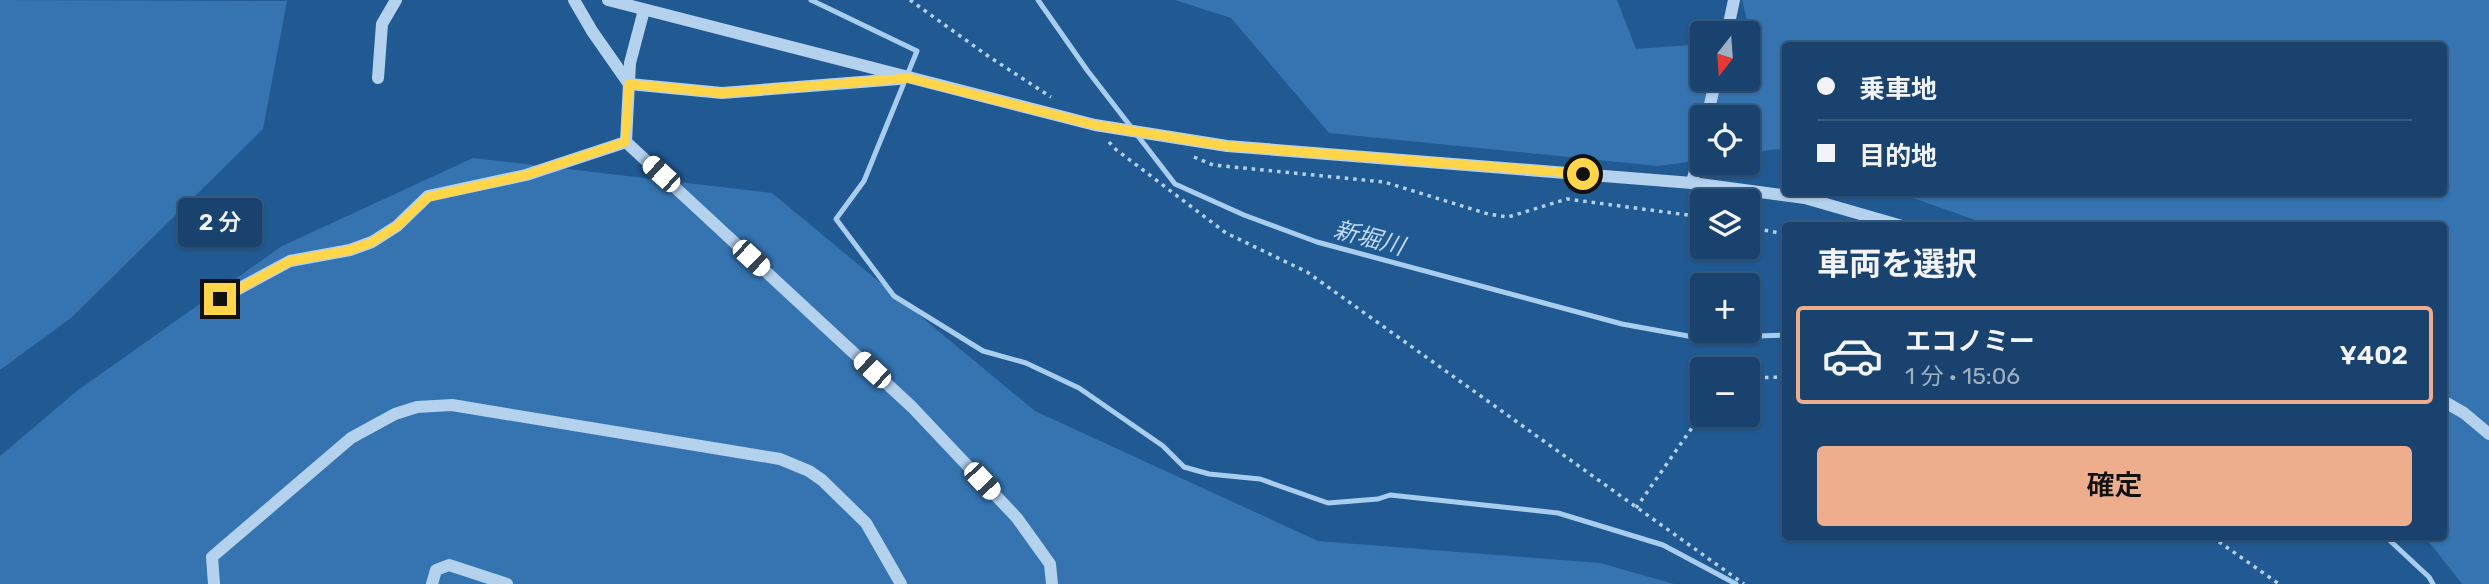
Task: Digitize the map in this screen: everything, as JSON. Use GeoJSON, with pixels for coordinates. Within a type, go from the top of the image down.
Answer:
{"type":"FeatureCollection","features":[{"type":"Feature","properties":{"kind":"street"},"geometry":{"type":"LineString","coordinates":[[378,78],[382,24],[396,0]]}},
{"type":"Feature","properties":{"kind":"street"},"geometry":{"type":"LineString","coordinates":[[574,0],[629,84],[722,93],[909,78]]}},
{"type":"Feature","properties":{"kind":"street"},"geometry":{"type":"LineString","coordinates":[[608,0],[1095,125],[1227,146],[1692,183],[1782,195]]}},
{"type":"Feature","properties":{"kind":"street"},"geometry":{"type":"LineString","coordinates":[[1730,21],[1734,0]]}},
{"type":"Feature","properties":{"kind":"street"},"geometry":{"type":"LineString","coordinates":[[625,142],[630,63],[644,10]]}},
{"type":"Feature","properties":{"kind":"street"},"geometry":{"type":"LineString","coordinates":[[214,302],[290,261],[350,250],[372,242],[397,226],[428,197],[526,175],[625,142]]}},
{"type":"Feature","properties":{"kind":"street"},"geometry":{"type":"LineString","coordinates":[[625,142],[912,407],[1017,518],[1050,564],[1052,584]]}},
{"type":"Feature","properties":{"kind":"street"},"geometry":{"type":"LineString","coordinates":[[1692,183],[1694,175]]}},
{"type":"Feature","properties":{"kind":"street"},"geometry":{"type":"LineString","coordinates":[[1790,196],[1888,222]]}},
{"type":"Feature","properties":{"kind":"street"},"geometry":{"type":"LineString","coordinates":[[2447,403],[2488,431]]}},
{"type":"Feature","properties":{"kind":"street"},"geometry":{"type":"LineString","coordinates":[[214,584],[212,557],[351,438],[395,414],[417,407],[452,405],[780,459],[809,471],[822,480],[866,523],[901,584]]}},
{"type":"Feature","properties":{"kind":"street"},"geometry":{"type":"LineString","coordinates":[[432,584],[436,570],[449,565],[507,584]]}},
{"type":"Feature","properties":{"kind":"path"},"geometry":{"type":"LineString","coordinates":[[910,0],[1052,98]]}},
{"type":"Feature","properties":{"kind":"path"},"geometry":{"type":"LineString","coordinates":[[1095,125],[1114,148],[1226,233],[1307,272],[1744,584]]}},
{"type":"Feature","properties":{"kind":"path"},"geometry":{"type":"LineString","coordinates":[[1177,138],[1186,155],[1213,165],[1384,182],[1488,214],[1508,217],[1567,199],[1690,215]]}},
{"type":"Feature","properties":{"kind":"path"},"geometry":{"type":"LineString","coordinates":[[1760,229],[1782,233]]}},
{"type":"Feature","properties":{"kind":"path"},"geometry":{"type":"LineString","coordinates":[[1760,378],[1782,377]]}},
{"type":"Feature","properties":{"kind":"path"},"geometry":{"type":"LineString","coordinates":[[1636,508],[1693,427]]}},
{"type":"Feature","properties":{"kind":"path"},"geometry":{"type":"LineString","coordinates":[[2216,540],[2279,584]]}},
{"type":"Feature","properties":{"kind":"shaded area"},"geometry":{"type":"Polygon","coordinates":[[[0,0],[287,1],[263,129],[71,318],[0,370],[0,0]]]}},
{"type":"Feature","properties":{"kind":"shaded area"},"geometry":{"type":"Polygon","coordinates":[[[1175,0],[1617,0],[1636,49],[1690,45],[1690,91],[1760,91],[1760,21],[1747,21],[1742,0],[2489,0],[2489,584],[2462,584],[2427,540],[2447,540],[2447,222],[1981,222],[1907,196],[2447,196],[2447,42],[1782,42],[1782,151],[1760,151],[1760,105],[1690,105],[1690,162],[1658,166],[1329,133],[1231,18],[1175,0]]]}},
{"type":"Feature","properties":{"kind":"shaded area"},"geometry":{"type":"Polygon","coordinates":[[[473,158],[772,193],[1035,411],[1318,541],[1600,563],[1674,584],[0,584],[0,456],[78,390],[282,246],[473,158]]]}},
{"type":"Feature","properties":{"kind":"waterway"},"geometry":{"type":"LineString","coordinates":[[811,0],[917,51],[864,181],[836,219],[894,296],[983,351],[1026,363],[1079,388],[1163,446],[1184,467],[1209,474],[1260,479],[1328,503],[1378,499],[1390,495],[1558,513],[1663,545],[1736,584]]}},
{"type":"Feature","properties":{"kind":"waterway","name":"新堀川"},"geometry":{"type":"LineString","coordinates":[[1038,0],[1087,70],[1175,184],[1244,215],[1317,242],[1622,324],[1699,338],[1782,335]]}},
{"type":"Feature","properties":{"kind":"waterway","name":"新堀川"},"geometry":{"type":"LineString","coordinates":[[2389,540],[2429,577],[2433,584]]}},
{"type":"Feature","properties":{"kind":"route"},"geometry":{"type":"LineString","coordinates":[[220,299],[256,277],[290,261],[350,250],[372,242],[397,226],[428,197],[526,175],[625,142],[629,84],[722,93],[909,78],[1095,125],[1227,146],[1583,174]]}}]}
